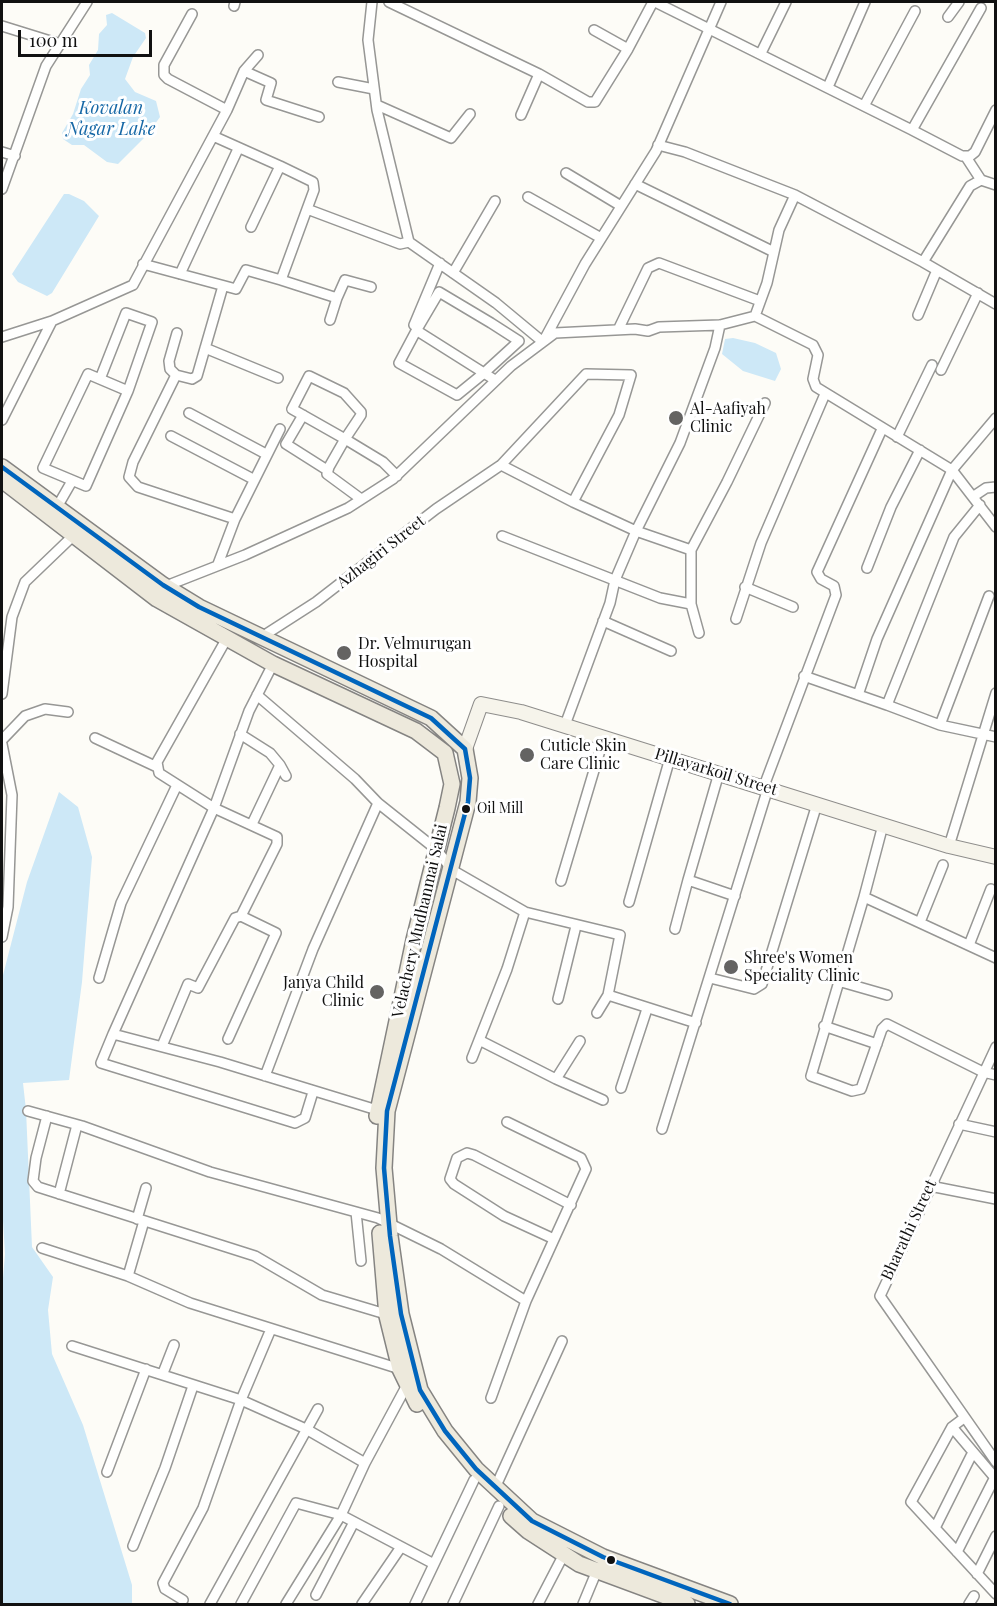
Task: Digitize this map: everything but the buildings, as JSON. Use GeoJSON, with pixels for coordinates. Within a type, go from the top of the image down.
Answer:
{"type":"FeatureCollection","features":[{"type":"Feature","properties":{"kind":"main road"},"geometry":{"type":"LineString","coordinates":[[2,467],[199,608],[430,718],[465,749]]}},
{"type":"Feature","properties":{"kind":"main road","name":"Velachery Mudhanmai Salai"},"geometry":{"type":"LineString","coordinates":[[2,480],[156,598],[273,664],[416,731],[446,753],[452,784],[414,940],[377,1110],[374,1168],[384,1221],[400,1369],[434,1431],[474,1480],[528,1531],[564,1554],[730,1605]]}},
{"type":"Feature","properties":{"kind":"main road","name":"Velachery Mudhanmai Salai"},"geometry":{"type":"LineString","coordinates":[[384,1221],[387,1111],[468,802],[469,757],[465,749]]}},
{"type":"Feature","properties":{"kind":"main road","name":"Velachery Mudhanmai Salai"},"geometry":{"type":"LineString","coordinates":[[394,1315],[420,1390],[445,1431],[495,1488],[532,1521],[599,1564],[662,1600],[687,1605]]}},
{"type":"Feature","properties":{"kind":"street"},"geometry":{"type":"LineString","coordinates":[[2,189],[46,66],[87,2]]}},
{"type":"Feature","properties":{"kind":"street"},"geometry":{"type":"LineString","coordinates":[[372,2],[368,40],[376,105],[409,242],[496,303],[543,342]]}},
{"type":"Feature","properties":{"kind":"street"},"geometry":{"type":"LineString","coordinates":[[389,2],[539,74],[588,102],[594,102],[628,50],[654,2],[761,53],[966,157],[981,180],[996,185]]}},
{"type":"Feature","properties":{"kind":"street"},"geometry":{"type":"LineString","coordinates":[[543,342],[601,238],[658,145],[721,2]]}},
{"type":"Feature","properties":{"kind":"street"},"geometry":{"type":"LineString","coordinates":[[761,53],[786,2]]}},
{"type":"Feature","properties":{"kind":"street"},"geometry":{"type":"LineString","coordinates":[[828,87],[865,2]]}},
{"type":"Feature","properties":{"kind":"street"},"geometry":{"type":"LineString","coordinates":[[948,17],[959,2]]}},
{"type":"Feature","properties":{"kind":"street"},"geometry":{"type":"LineString","coordinates":[[912,130],[981,8]]}},
{"type":"Feature","properties":{"kind":"street"},"geometry":{"type":"LineString","coordinates":[[864,105],[915,11]]}},
{"type":"Feature","properties":{"kind":"street"},"geometry":{"type":"LineString","coordinates":[[192,14],[164,65],[164,75],[168,80],[227,110]]}},
{"type":"Feature","properties":{"kind":"street"},"geometry":{"type":"LineString","coordinates":[[2,26],[60,45]]}},
{"type":"Feature","properties":{"kind":"street"},"geometry":{"type":"LineString","coordinates":[[594,30],[628,50]]}},
{"type":"Feature","properties":{"kind":"street"},"geometry":{"type":"LineString","coordinates":[[2,337],[52,321],[133,285],[227,110],[244,71],[258,55]]}},
{"type":"Feature","properties":{"kind":"street"},"geometry":{"type":"LineString","coordinates":[[244,71],[271,83],[266,100],[319,117]]}},
{"type":"Feature","properties":{"kind":"street"},"geometry":{"type":"LineString","coordinates":[[521,115],[539,74]]}},
{"type":"Feature","properties":{"kind":"street"},"geometry":{"type":"LineString","coordinates":[[338,82],[375,89]]}},
{"type":"Feature","properties":{"kind":"street"},"geometry":{"type":"LineString","coordinates":[[376,105],[451,138],[470,114]]}},
{"type":"Feature","properties":{"kind":"street"},"geometry":{"type":"LineString","coordinates":[[966,157],[975,152],[996,110]]}},
{"type":"Feature","properties":{"kind":"street"},"geometry":{"type":"LineString","coordinates":[[213,136],[313,182],[314,190],[281,280]]}},
{"type":"Feature","properties":{"kind":"street"},"geometry":{"type":"LineString","coordinates":[[658,145],[685,152],[795,195],[923,262],[996,304]]}},
{"type":"Feature","properties":{"kind":"street"},"geometry":{"type":"LineString","coordinates":[[180,274],[238,149]]}},
{"type":"Feature","properties":{"kind":"street"},"geometry":{"type":"LineString","coordinates":[[2,152],[15,156]]}},
{"type":"Feature","properties":{"kind":"street"},"geometry":{"type":"LineString","coordinates":[[251,227],[280,166]]}},
{"type":"Feature","properties":{"kind":"street"},"geometry":{"type":"LineString","coordinates":[[566,173],[621,206]]}},
{"type":"Feature","properties":{"kind":"street"},"geometry":{"type":"LineString","coordinates":[[923,262],[970,186],[981,180]]}},
{"type":"Feature","properties":{"kind":"street"},"geometry":{"type":"LineString","coordinates":[[635,184],[774,252]]}},
{"type":"Feature","properties":{"kind":"street"},"geometry":{"type":"LineString","coordinates":[[755,316],[779,230],[795,195]]}},
{"type":"Feature","properties":{"kind":"street"},"geometry":{"type":"LineString","coordinates":[[528,196],[601,238]]}},
{"type":"Feature","properties":{"kind":"street"},"geometry":{"type":"LineString","coordinates":[[453,273],[495,201]]}},
{"type":"Feature","properties":{"kind":"street"},"geometry":{"type":"LineString","coordinates":[[307,209],[400,244],[409,242]]}},
{"type":"Feature","properties":{"kind":"street"},"geometry":{"type":"LineString","coordinates":[[618,330],[648,268],[659,263],[760,301]]}},
{"type":"Feature","properties":{"kind":"street"},"geometry":{"type":"LineString","coordinates":[[143,264],[236,289],[246,270],[338,298]]}},
{"type":"Feature","properties":{"kind":"street"},"geometry":{"type":"LineString","coordinates":[[440,264],[399,363],[457,395],[519,341]]}},
{"type":"Feature","properties":{"kind":"street"},"geometry":{"type":"LineString","coordinates":[[918,315],[937,270]]}},
{"type":"Feature","properties":{"kind":"street"},"geometry":{"type":"LineString","coordinates":[[330,320],[345,280],[371,287]]}},
{"type":"Feature","properties":{"kind":"street"},"geometry":{"type":"LineString","coordinates":[[177,333],[169,361],[170,369],[176,375],[192,379],[197,376],[223,286]]}},
{"type":"Feature","properties":{"kind":"street"},"geometry":{"type":"LineString","coordinates":[[414,331],[439,292],[519,341],[531,351]]}},
{"type":"Feature","properties":{"kind":"street"},"geometry":{"type":"LineString","coordinates":[[897,437],[978,293]]}},
{"type":"Feature","properties":{"kind":"street"},"geometry":{"type":"LineString","coordinates":[[100,379],[126,313],[152,322],[128,391],[86,486],[44,468],[88,374],[128,391]]}},
{"type":"Feature","properties":{"kind":"street"},"geometry":{"type":"LineString","coordinates":[[166,586],[245,555],[361,499],[397,476],[495,380],[555,333],[648,331],[659,327],[720,325],[755,316],[816,348],[818,355],[813,382],[825,394],[952,470],[996,527]]}},
{"type":"Feature","properties":{"kind":"street"},"geometry":{"type":"LineString","coordinates":[[2,420],[52,321]]}},
{"type":"Feature","properties":{"kind":"street"},"geometry":{"type":"LineString","coordinates":[[565,725],[603,621],[615,580],[636,531],[680,443],[715,348],[720,325]]}},
{"type":"Feature","properties":{"kind":"street"},"geometry":{"type":"LineString","coordinates":[[414,331],[495,380]]}},
{"type":"Feature","properties":{"kind":"street"},"geometry":{"type":"LineString","coordinates":[[205,348],[278,378]]}},
{"type":"Feature","properties":{"kind":"street","name":"Azhagiri Street"},"geometry":{"type":"LineString","coordinates":[[260,638],[316,602],[436,509],[501,465],[586,374],[631,375],[619,415],[573,502]]}},
{"type":"Feature","properties":{"kind":"street"},"geometry":{"type":"LineString","coordinates":[[176,375],[133,462],[129,477],[138,487],[235,519]]}},
{"type":"Feature","properties":{"kind":"street"},"geometry":{"type":"LineString","coordinates":[[327,470],[345,439],[361,412],[344,393],[311,375],[292,409],[345,439],[383,462],[397,476]]}},
{"type":"Feature","properties":{"kind":"street"},"geometry":{"type":"LineString","coordinates":[[736,619],[745,587],[788,476],[825,394]]}},
{"type":"Feature","properties":{"kind":"street"},"geometry":{"type":"LineString","coordinates":[[699,633],[691,604],[691,550],[765,403]]}},
{"type":"Feature","properties":{"kind":"street"},"geometry":{"type":"LineString","coordinates":[[189,413],[266,454]]}},
{"type":"Feature","properties":{"kind":"street"},"geometry":{"type":"LineString","coordinates":[[303,415],[286,444],[327,470],[327,474],[361,499]]}},
{"type":"Feature","properties":{"kind":"street"},"geometry":{"type":"LineString","coordinates":[[858,695],[877,639],[952,470],[996,418]]}},
{"type":"Feature","properties":{"kind":"street"},"geometry":{"type":"LineString","coordinates":[[218,564],[253,479],[280,429]]}},
{"type":"Feature","properties":{"kind":"street"},"geometry":{"type":"LineString","coordinates":[[662,1129],[735,896],[766,787],[804,676],[836,595],[834,586],[820,579],[817,572],[882,429]]}},
{"type":"Feature","properties":{"kind":"street"},"geometry":{"type":"LineString","coordinates":[[171,436],[253,479]]}},
{"type":"Feature","properties":{"kind":"street"},"geometry":{"type":"LineString","coordinates":[[867,568],[891,507],[920,450]]}},
{"type":"Feature","properties":{"kind":"street"},"geometry":{"type":"LineString","coordinates":[[501,465],[636,531],[691,550]]}},
{"type":"Feature","properties":{"kind":"street"},"geometry":{"type":"LineString","coordinates":[[57,507],[72,481]]}},
{"type":"Feature","properties":{"kind":"street"},"geometry":{"type":"LineString","coordinates":[[974,496],[986,488],[996,487]]}},
{"type":"Feature","properties":{"kind":"street"},"geometry":{"type":"LineString","coordinates":[[887,705],[954,537],[980,505]]}},
{"type":"Feature","properties":{"kind":"street"},"geometry":{"type":"LineString","coordinates":[[2,694],[11,623],[25,582],[75,534]]}},
{"type":"Feature","properties":{"kind":"street"},"geometry":{"type":"LineString","coordinates":[[502,536],[660,598],[691,604]]}},
{"type":"Feature","properties":{"kind":"street"},"geometry":{"type":"LineString","coordinates":[[745,587],[793,607]]}},
{"type":"Feature","properties":{"kind":"street"},"geometry":{"type":"LineString","coordinates":[[940,725],[989,596]]}},
{"type":"Feature","properties":{"kind":"street"},"geometry":{"type":"LineString","coordinates":[[603,621],[671,651]]}},
{"type":"Feature","properties":{"kind":"street"},"geometry":{"type":"LineString","coordinates":[[227,638],[157,762],[157,767],[159,773],[214,808],[277,837],[277,844],[241,916]]}},
{"type":"Feature","properties":{"kind":"street"},"geometry":{"type":"LineString","coordinates":[[273,664],[240,734],[214,808],[101,1063],[295,1123],[304,1118],[313,1092]]}},
{"type":"Feature","properties":{"kind":"street"},"geometry":{"type":"LineString","coordinates":[[804,676],[940,725],[996,737]]}},
{"type":"Feature","properties":{"kind":"street"},"geometry":{"type":"LineString","coordinates":[[949,846],[996,693]]}},
{"type":"Feature","properties":{"kind":"street"},"geometry":{"type":"LineString","coordinates":[[257,695],[355,779],[378,803],[437,850],[452,870],[525,912],[620,935],[608,995],[597,1013]]}},
{"type":"Feature","properties":{"kind":"street","name":"Pillayarkoil Street"},"geometry":{"type":"LineString","coordinates":[[465,749],[481,704],[521,712],[949,846],[996,857]]}},
{"type":"Feature","properties":{"kind":"street"},"geometry":{"type":"LineString","coordinates":[[2,937],[8,907],[12,795],[2,742],[25,716],[45,709],[68,712]]}},
{"type":"Feature","properties":{"kind":"street"},"geometry":{"type":"LineString","coordinates":[[240,734],[270,753],[286,776]]}},
{"type":"Feature","properties":{"kind":"street"},"geometry":{"type":"LineString","coordinates":[[561,881],[604,737]]}},
{"type":"Feature","properties":{"kind":"street"},"geometry":{"type":"LineString","coordinates":[[95,738],[157,767]]}},
{"type":"Feature","properties":{"kind":"street"},"geometry":{"type":"LineString","coordinates":[[629,902],[670,758]]}},
{"type":"Feature","properties":{"kind":"street"},"geometry":{"type":"LineString","coordinates":[[252,824],[280,765]]}},
{"type":"Feature","properties":{"kind":"street"},"geometry":{"type":"LineString","coordinates":[[675,929],[719,773]]}},
{"type":"Feature","properties":{"kind":"street"},"geometry":{"type":"LineString","coordinates":[[99,978],[121,903],[177,785]]}},
{"type":"Feature","properties":{"kind":"street"},"geometry":{"type":"LineString","coordinates":[[265,1076],[313,949],[378,803]]}},
{"type":"Feature","properties":{"kind":"street"},"geometry":{"type":"LineString","coordinates":[[710,978],[754,988],[762,984],[817,804]]}},
{"type":"Feature","properties":{"kind":"street"},"geometry":{"type":"LineString","coordinates":[[883,825],[864,897],[810,1073],[814,1078],[858,1091],[864,1085],[882,1029],[890,1024],[983,1072],[996,1074]]}},
{"type":"Feature","properties":{"kind":"street"},"geometry":{"type":"LineString","coordinates":[[920,922],[944,864]]}},
{"type":"Feature","properties":{"kind":"street"},"geometry":{"type":"LineString","coordinates":[[688,880],[735,896]]}},
{"type":"Feature","properties":{"kind":"street"},"geometry":{"type":"LineString","coordinates":[[969,945],[991,889]]}},
{"type":"Feature","properties":{"kind":"street"},"geometry":{"type":"LineString","coordinates":[[864,897],[996,958]]}},
{"type":"Feature","properties":{"kind":"street"},"geometry":{"type":"LineString","coordinates":[[472,1058],[525,912]]}},
{"type":"Feature","properties":{"kind":"street"},"geometry":{"type":"LineString","coordinates":[[162,1046],[188,984],[198,988],[235,918],[241,916],[276,933],[228,1039]]}},
{"type":"Feature","properties":{"kind":"street"},"geometry":{"type":"LineString","coordinates":[[558,999],[576,926]]}},
{"type":"Feature","properties":{"kind":"street"},"geometry":{"type":"LineString","coordinates":[[838,981],[887,995]]}},
{"type":"Feature","properties":{"kind":"street"},"geometry":{"type":"LineString","coordinates":[[608,995],[696,1023]]}},
{"type":"Feature","properties":{"kind":"street"},"geometry":{"type":"LineString","coordinates":[[621,1088],[647,1009]]}},
{"type":"Feature","properties":{"kind":"street"},"geometry":{"type":"LineString","coordinates":[[824,1026],[877,1044]]}},
{"type":"Feature","properties":{"kind":"street"},"geometry":{"type":"LineString","coordinates":[[113,1034],[162,1046],[377,1110]]}},
{"type":"Feature","properties":{"kind":"street"},"geometry":{"type":"LineString","coordinates":[[479,1040],[603,1100]]}},
{"type":"Feature","properties":{"kind":"street"},"geometry":{"type":"LineString","coordinates":[[556,1079],[580,1041]]}},
{"type":"Feature","properties":{"kind":"street","name":"Bharathi Street"},"geometry":{"type":"LineString","coordinates":[[996,1047],[880,1296],[996,1462]]}},
{"type":"Feature","properties":{"kind":"street"},"geometry":{"type":"LineString","coordinates":[[28,1111],[77,1125],[210,1172],[384,1221],[411,1233],[526,1300]]}},
{"type":"Feature","properties":{"kind":"street"},"geometry":{"type":"LineString","coordinates":[[47,1116],[36,1158],[33,1181],[38,1187],[255,1256],[322,1295],[394,1315]]}},
{"type":"Feature","properties":{"kind":"street"},"geometry":{"type":"LineString","coordinates":[[491,1398],[526,1300],[586,1169],[586,1164],[581,1158],[507,1122]]}},
{"type":"Feature","properties":{"kind":"street"},"geometry":{"type":"LineString","coordinates":[[959,1124],[996,1132]]}},
{"type":"Feature","properties":{"kind":"street"},"geometry":{"type":"LineString","coordinates":[[59,1194],[77,1125]]}},
{"type":"Feature","properties":{"kind":"street"},"geometry":{"type":"LineString","coordinates":[[555,1239],[504,1216],[454,1184],[450,1179],[458,1158],[467,1153],[474,1155],[571,1205]]}},
{"type":"Feature","properties":{"kind":"street"},"geometry":{"type":"LineString","coordinates":[[930,1186],[996,1199]]}},
{"type":"Feature","properties":{"kind":"street"},"geometry":{"type":"LineString","coordinates":[[128,1276],[147,1188]]}},
{"type":"Feature","properties":{"kind":"street"},"geometry":{"type":"LineString","coordinates":[[356,1212],[361,1261]]}},
{"type":"Feature","properties":{"kind":"street"},"geometry":{"type":"LineString","coordinates":[[42,1248],[128,1276],[190,1303],[400,1369]]}},
{"type":"Feature","properties":{"kind":"street"},"geometry":{"type":"LineString","coordinates":[[183,1600],[165,1589],[163,1583],[203,1508],[242,1400],[271,1329]]}},
{"type":"Feature","properties":{"kind":"street"},"geometry":{"type":"LineString","coordinates":[[495,1488],[562,1341]]}},
{"type":"Feature","properties":{"kind":"street"},"geometry":{"type":"LineString","coordinates":[[163,1373],[174,1345]]}},
{"type":"Feature","properties":{"kind":"street"},"geometry":{"type":"LineString","coordinates":[[72,1346],[163,1373],[193,1386],[242,1400],[306,1429],[364,1462]]}},
{"type":"Feature","properties":{"kind":"street"},"geometry":{"type":"LineString","coordinates":[[107,1472],[146,1369]]}},
{"type":"Feature","properties":{"kind":"street"},"geometry":{"type":"LineString","coordinates":[[286,1605],[341,1515],[364,1462],[407,1385]]}},
{"type":"Feature","properties":{"kind":"street"},"geometry":{"type":"LineString","coordinates":[[133,1546],[165,1468],[193,1386]]}},
{"type":"Feature","properties":{"kind":"street"},"geometry":{"type":"LineString","coordinates":[[210,1605],[318,1409]]}},
{"type":"Feature","properties":{"kind":"street"},"geometry":{"type":"LineString","coordinates":[[964,1418],[952,1426],[911,1502],[996,1594]]}},
{"type":"Feature","properties":{"kind":"street"},"geometry":{"type":"LineString","coordinates":[[952,1426],[995,1477],[957,1552]]}},
{"type":"Feature","properties":{"kind":"street"},"geometry":{"type":"LineString","coordinates":[[935,1528],[971,1456]]}},
{"type":"Feature","properties":{"kind":"street"},"geometry":{"type":"LineString","coordinates":[[415,1605],[474,1480]]}},
{"type":"Feature","properties":{"kind":"street"},"geometry":{"type":"LineString","coordinates":[[240,1605],[296,1503],[341,1515],[434,1564]]}},
{"type":"Feature","properties":{"kind":"street"},"geometry":{"type":"LineString","coordinates":[[453,1605],[499,1506]]}},
{"type":"Feature","properties":{"kind":"street"},"geometry":{"type":"LineString","coordinates":[[316,1595],[354,1522]]}},
{"type":"Feature","properties":{"kind":"street"},"geometry":{"type":"LineString","coordinates":[[977,1574],[996,1536]]}},
{"type":"Feature","properties":{"kind":"street"},"geometry":{"type":"LineString","coordinates":[[362,1605],[401,1547]]}},
{"type":"Feature","properties":{"kind":"street"},"geometry":{"type":"LineString","coordinates":[[538,1605],[564,1554]]}},
{"type":"Feature","properties":{"kind":"street"},"geometry":{"type":"LineString","coordinates":[[583,1605],[599,1564]]}},
{"type":"Feature","properties":{"kind":"water","name":"Kovalan Nagar Lake"},"geometry":{"type":"Polygon","coordinates":[[[112,13],[145,33],[146,38],[133,57],[125,79],[135,92],[156,101],[160,117],[147,135],[118,164],[107,162],[84,145],[72,145],[63,139],[62,133],[73,114],[81,89],[90,75],[89,65],[98,50],[99,34],[107,25],[106,15],[112,13]]]}},
{"type":"Feature","properties":{"kind":"water"},"geometry":{"type":"Polygon","coordinates":[[[64,194],[84,201],[99,216],[52,293],[47,296],[18,282],[12,274],[64,194]]]}},
{"type":"Feature","properties":{"kind":"water"},"geometry":{"type":"Polygon","coordinates":[[[733,338],[755,343],[776,353],[781,369],[775,381],[743,371],[722,354],[725,339],[733,338]]]}},
{"type":"Feature","properties":{"kind":"water"},"geometry":{"type":"Polygon","coordinates":[[[59,792],[78,807],[92,857],[82,982],[69,1080],[23,1083],[32,1247],[53,1277],[48,1310],[52,1354],[83,1425],[132,1585],[132,1604],[2,1604],[2,1290],[5,1254],[2,1204],[2,979],[27,882],[59,792]]]}},
{"type":"Feature","properties":{"kind":"transit line"},"geometry":{"type":"LineString","coordinates":[[2,467],[163,585],[199,607],[431,718],[465,749],[470,778],[468,802],[387,1111],[384,1168],[390,1236],[401,1314],[420,1390],[445,1431],[476,1469],[532,1521],[603,1557],[730,1604]]}},
{"type":"Feature","properties":{"kind":"place","name":"Al-Aafiyah Clinic"},"geometry":{"type":"Point","coordinates":[676,418]}},
{"type":"Feature","properties":{"kind":"place","name":"Dr. Velmurugan Hospital"},"geometry":{"type":"Point","coordinates":[344,653]}},
{"type":"Feature","properties":{"kind":"place","name":"Cuticle Skin Care Clinic"},"geometry":{"type":"Point","coordinates":[527,755]}},
{"type":"Feature","properties":{"kind":"place","name":"Oil Mill"},"geometry":{"type":"Point","coordinates":[466,809]}},
{"type":"Feature","properties":{"kind":"place","name":"Shree's Women Speciality Clinic"},"geometry":{"type":"Point","coordinates":[731,967]}},
{"type":"Feature","properties":{"kind":"place","name":"Janya Child Clinic"},"geometry":{"type":"Point","coordinates":[377,992]}}]}
